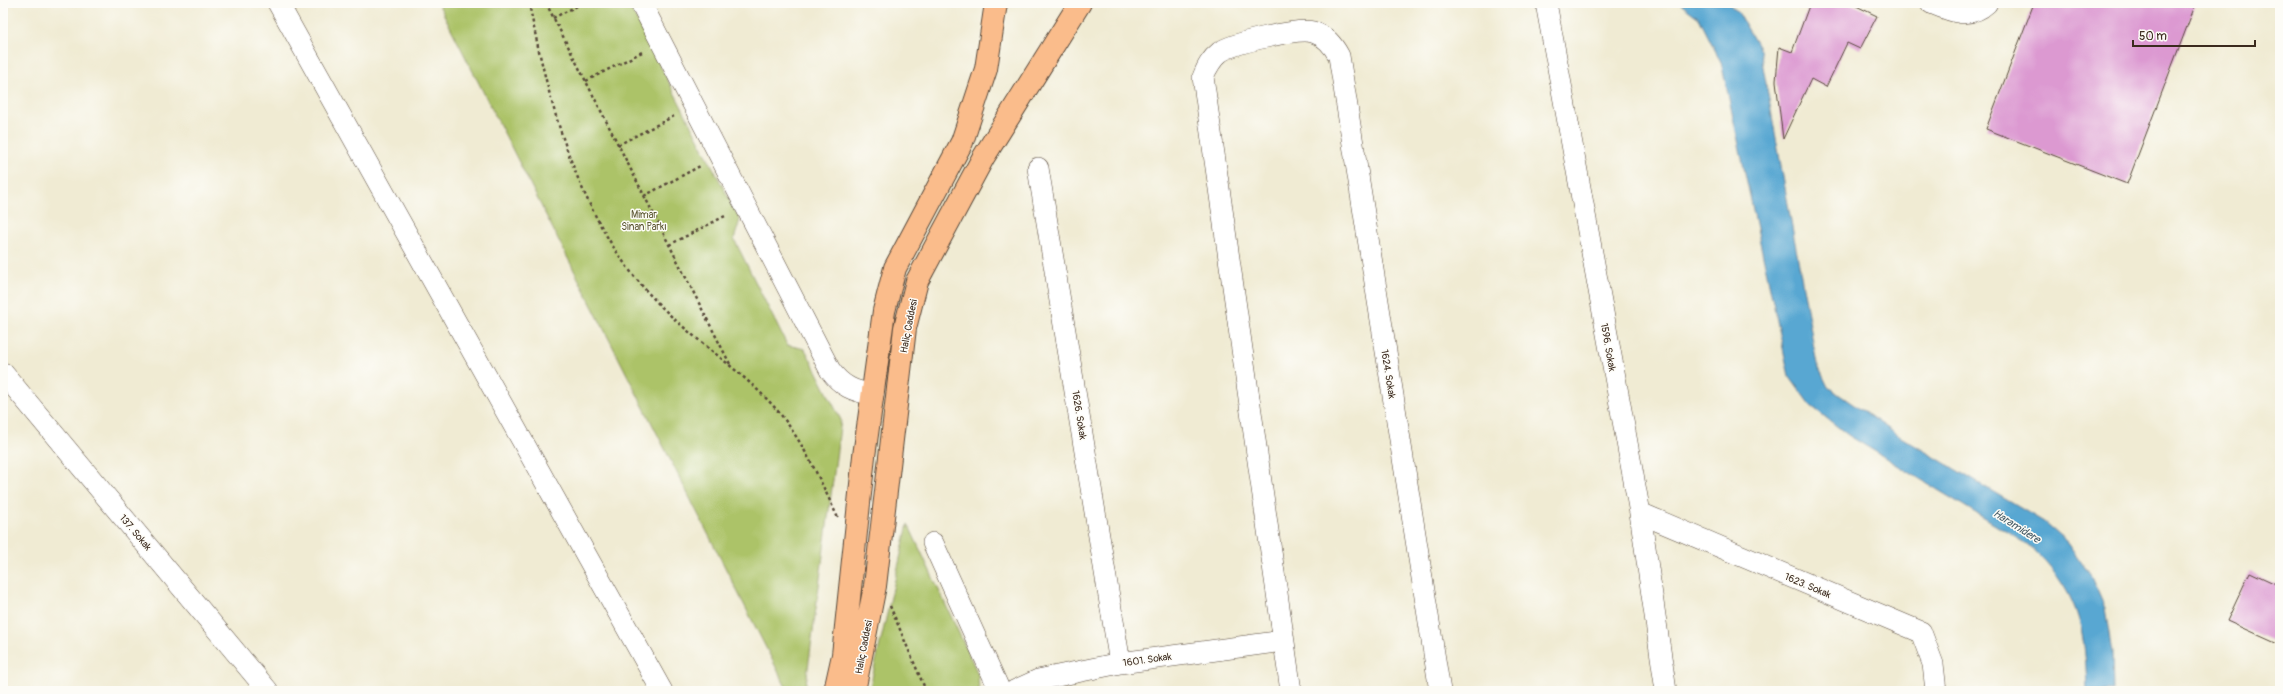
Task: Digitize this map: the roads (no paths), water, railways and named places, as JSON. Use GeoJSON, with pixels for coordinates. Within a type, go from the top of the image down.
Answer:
{"type":"FeatureCollection","features":[{"type":"Feature","properties":{"kind":"main road","name":"Haliç Caddesi"},"geometry":{"type":"LineString","coordinates":[[834,691],[844,655],[864,456],[884,311],[895,268],[962,142],[986,69],[996,3]]}},
{"type":"Feature","properties":{"kind":"main road","name":"Haliç Caddesi"},"geometry":{"type":"LineString","coordinates":[[854,691],[873,597],[906,328],[918,281],[983,158],[1080,3]]}},
{"type":"Feature","properties":{"kind":"street"},"geometry":{"type":"LineString","coordinates":[[278,3],[662,691]]}},
{"type":"Feature","properties":{"kind":"street"},"geometry":{"type":"LineString","coordinates":[[641,3],[830,370],[836,378],[851,389],[873,394]]}},
{"type":"Feature","properties":{"kind":"street","name":"1596. Sokak"},"geometry":{"type":"LineString","coordinates":[[1546,3],[1640,513],[1666,691]]}},
{"type":"Feature","properties":{"kind":"street"},"geometry":{"type":"LineString","coordinates":[[1930,3],[1954,13],[1977,10],[1987,3]]}},
{"type":"Feature","properties":{"kind":"street","name":"1624. Sokak"},"geometry":{"type":"LineString","coordinates":[[1283,641],[1203,77],[1212,60],[1226,49],[1298,31],[1306,31],[1321,35],[1332,44],[1339,56],[1440,691]]}},
{"type":"Feature","properties":{"kind":"street","name":"1626. Sokak"},"geometry":{"type":"LineString","coordinates":[[1038,168],[1120,663]]}},
{"type":"Feature","properties":{"kind":"street","name":"137. Sokak"},"geometry":{"type":"LineString","coordinates":[[3,373],[268,691]]}},
{"type":"Feature","properties":{"kind":"street","name":"1623. Sokak"},"geometry":{"type":"LineString","coordinates":[[1640,513],[1921,632],[1933,664],[1936,691]]}},
{"type":"Feature","properties":{"kind":"street"},"geometry":{"type":"LineString","coordinates":[[933,543],[1000,691]]}},
{"type":"Feature","properties":{"kind":"street"},"geometry":{"type":"LineString","coordinates":[[1283,641],[1291,691]]}},
{"type":"Feature","properties":{"kind":"street","name":"1601. Sokak"},"geometry":{"type":"LineString","coordinates":[[1014,691],[1038,680],[1120,663],[1283,641]]}},
{"type":"Feature","properties":{"kind":"water","name":"Haramidere"},"geometry":{"type":"Polygon","coordinates":[[[1679,3],[1728,3],[1738,12],[1760,50],[1817,364],[1828,387],[1899,436],[2044,522],[2067,542],[2091,576],[2105,608],[2112,652],[2113,691],[2087,691],[2084,647],[2076,610],[2069,594],[2058,578],[2028,545],[1848,435],[1810,405],[1789,376],[1721,62],[1699,18],[1679,3]]]}},
{"type":"Feature","properties":{"kind":"park label","name":"Mimar Sinan Parkı"},"geometry":{"type":"Point","coordinates":[644,220]}}]}
